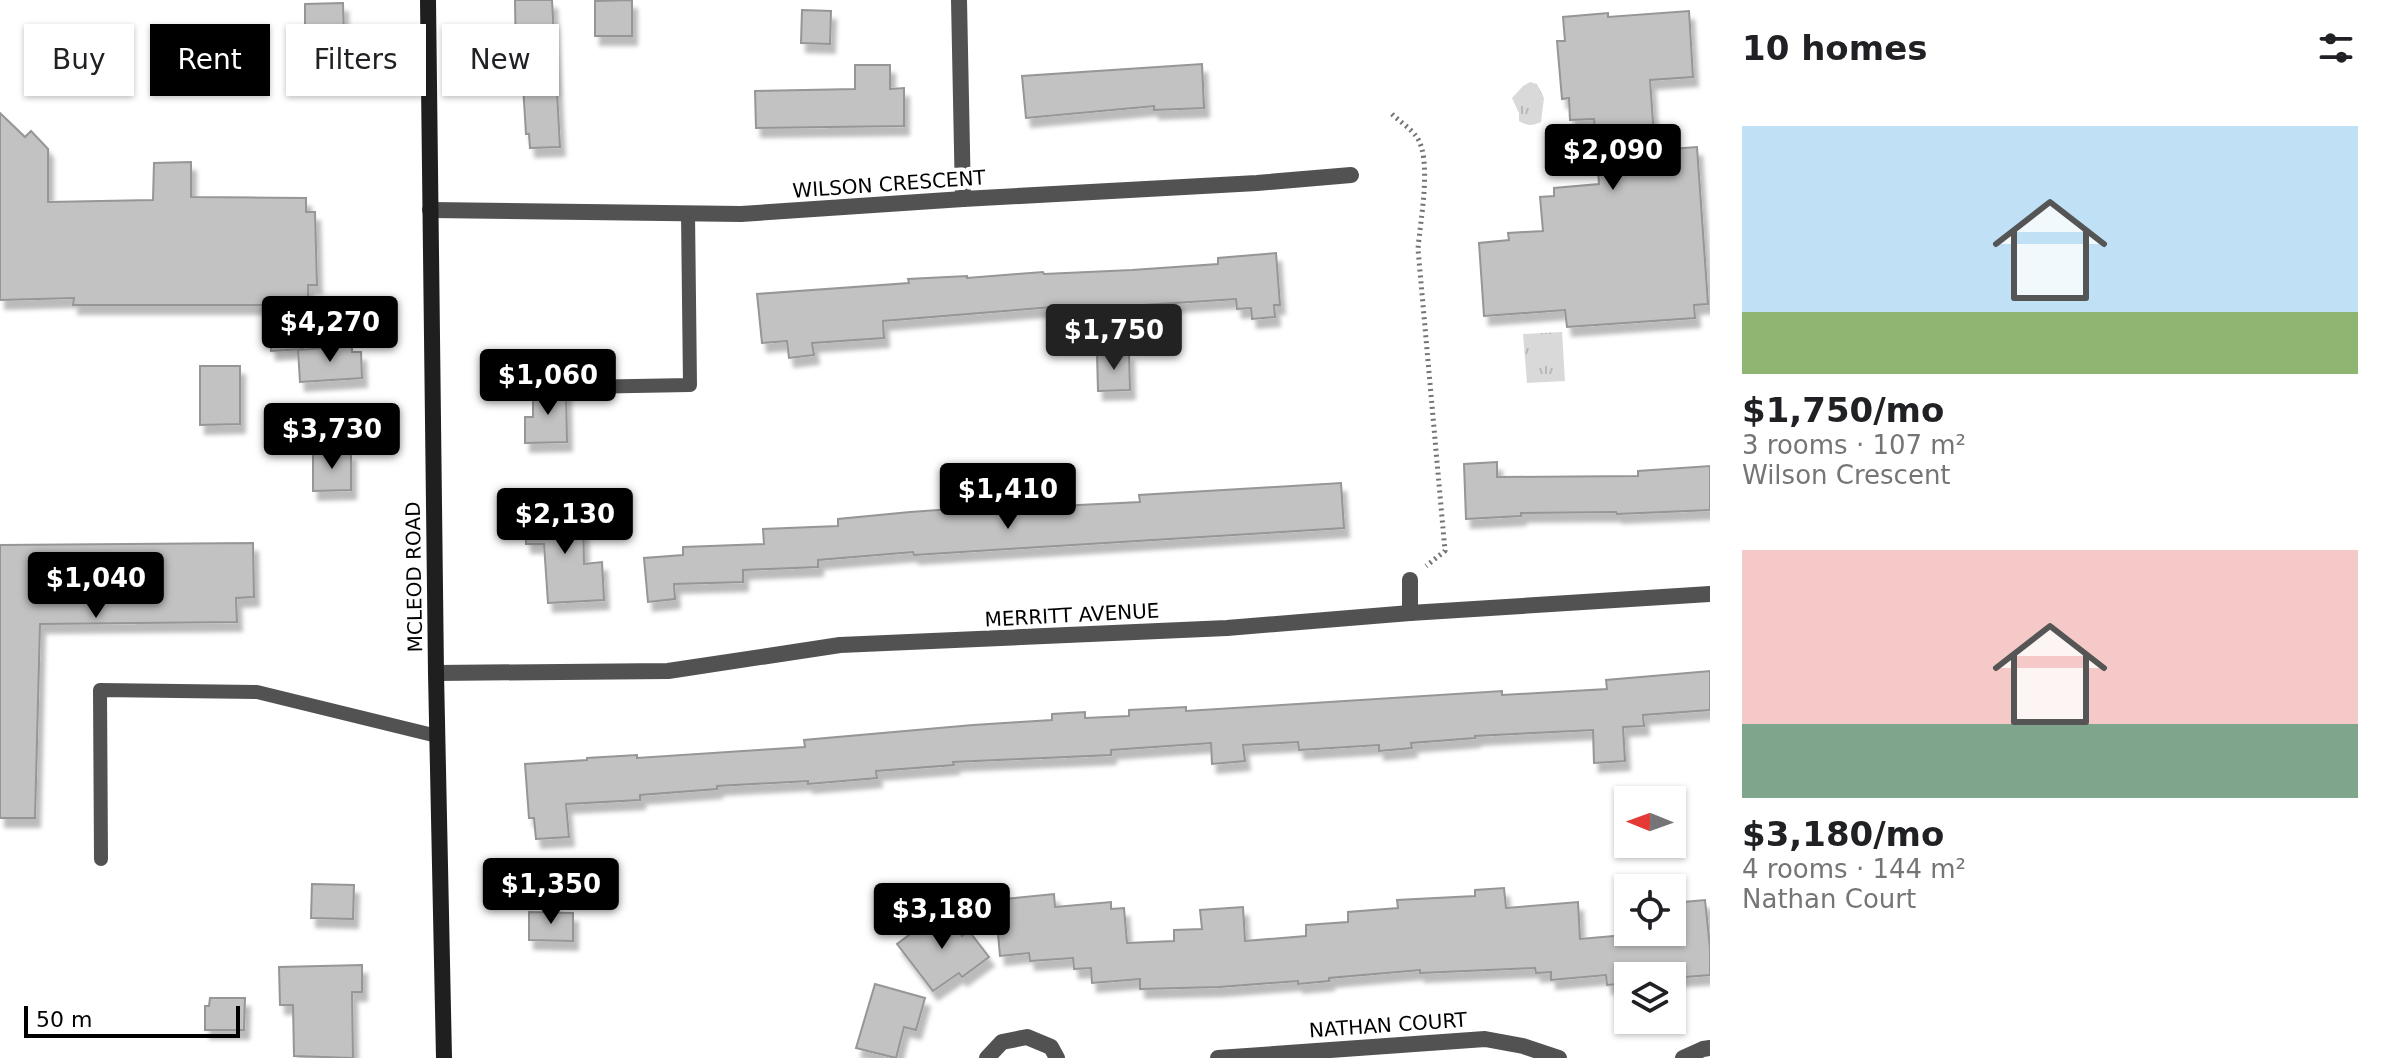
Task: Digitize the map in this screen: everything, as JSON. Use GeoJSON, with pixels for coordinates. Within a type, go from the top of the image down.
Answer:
{"type":"FeatureCollection","features":[{"type":"Feature","properties":{"kind":"main road","name":"MCLEOD ROAD"},"geometry":{"type":"LineString","coordinates":[[428,0],[444,1058]]}},
{"type":"Feature","properties":{"kind":"street"},"geometry":{"type":"LineString","coordinates":[[959,0],[963,199]]}},
{"type":"Feature","properties":{"kind":"street","name":"WILSON CRESCENT"},"geometry":{"type":"LineString","coordinates":[[430,210],[741,214],[1351,175]]}},
{"type":"Feature","properties":{"kind":"street"},"geometry":{"type":"LineString","coordinates":[[1410,580],[1410,613]]}},
{"type":"Feature","properties":{"kind":"street","name":"MERRITT AVENUE"},"geometry":{"type":"LineString","coordinates":[[436,673],[668,671],[840,645],[1227,628],[1710,594]]}},
{"type":"Feature","properties":{"kind":"street"},"geometry":{"type":"LineString","coordinates":[[987,1058],[1002,1042],[1027,1037],[1051,1047],[1057,1058]]}},
{"type":"Feature","properties":{"kind":"street","name":"NATHAN COURT"},"geometry":{"type":"LineString","coordinates":[[1218,1058],[1485,1039],[1523,1046],[1559,1058]]}},
{"type":"Feature","properties":{"kind":"street"},"geometry":{"type":"LineString","coordinates":[[1683,1058],[1710,1048]]}},
{"type":"Feature","properties":{"kind":"lane"},"geometry":{"type":"LineString","coordinates":[[579,387],[690,385],[688,213]]}},
{"type":"Feature","properties":{"kind":"lane"},"geometry":{"type":"LineString","coordinates":[[101,859],[100,690],[257,692],[437,736]]}},
{"type":"Feature","properties":{"kind":"path"},"geometry":{"type":"LineString","coordinates":[[1392,114],[1417,137],[1426,178],[1418,249],[1445,551],[1410,580]]}},
{"type":"Feature","properties":{"kind":"green space"},"geometry":{"type":"Polygon","coordinates":[[[1530,82],[1537,84],[1544,98],[1541,122],[1530,125],[1519,121],[1512,98],[1530,82]]]}},
{"type":"Feature","properties":{"kind":"green space"},"geometry":{"type":"Polygon","coordinates":[[[1562,332],[1565,381],[1527,383],[1523,334],[1562,332]]]}},
{"type":"Feature","properties":{"kind":"building"},"geometry":{"type":"Polygon","coordinates":[[[515,0],[552,0],[553,24],[515,24],[515,0]]]}},
{"type":"Feature","properties":{"kind":"building"},"geometry":{"type":"Polygon","coordinates":[[[632,0],[632,36],[595,36],[595,1],[632,0]]]}},
{"type":"Feature","properties":{"kind":"building"},"geometry":{"type":"Polygon","coordinates":[[[343,3],[344,24],[305,24],[305,4],[343,3]]]}},
{"type":"Feature","properties":{"kind":"building"},"geometry":{"type":"Polygon","coordinates":[[[802,10],[831,11],[830,44],[801,43],[802,10]]]}},
{"type":"Feature","properties":{"kind":"building"},"geometry":{"type":"Polygon","coordinates":[[[1689,11],[1693,77],[1650,80],[1655,150],[1697,147],[1708,304],[1694,305],[1695,318],[1567,327],[1565,310],[1484,316],[1479,243],[1509,240],[1508,233],[1543,231],[1540,197],[1554,196],[1554,188],[1599,184],[1594,119],[1570,120],[1569,98],[1562,99],[1557,41],[1565,41],[1563,17],[1689,11]]]}},
{"type":"Feature","properties":{"kind":"building"},"geometry":{"type":"Polygon","coordinates":[[[1202,64],[1204,108],[1154,110],[1154,106],[1026,118],[1022,76],[1202,64]]]}},
{"type":"Feature","properties":{"kind":"building"},"geometry":{"type":"Polygon","coordinates":[[[855,65],[890,65],[890,89],[904,88],[904,126],[756,128],[755,91],[855,89],[855,65]]]}},
{"type":"Feature","properties":{"kind":"building"},"geometry":{"type":"Polygon","coordinates":[[[524,96],[557,96],[560,147],[530,148],[529,134],[526,134],[524,96]]]}},
{"type":"Feature","properties":{"kind":"building"},"geometry":{"type":"Polygon","coordinates":[[[0,113],[25,137],[31,131],[48,149],[48,202],[153,200],[154,163],[191,162],[191,197],[306,198],[306,212],[315,212],[317,285],[308,285],[308,298],[299,298],[303,349],[271,351],[268,305],[73,305],[74,298],[0,300],[0,113]]]}},
{"type":"Feature","properties":{"kind":"building"},"geometry":{"type":"Polygon","coordinates":[[[1276,253],[1280,305],[1274,305],[1275,317],[1252,319],[1251,308],[1237,309],[1236,299],[1064,313],[1064,306],[883,321],[884,338],[812,343],[814,355],[789,358],[787,341],[762,343],[757,294],[909,283],[908,279],[1218,264],[1218,258],[1276,253]]]}},
{"type":"Feature","properties":{"kind":"building"},"geometry":{"type":"Polygon","coordinates":[[[352,346],[352,352],[361,352],[362,378],[300,382],[298,350],[352,346]]]}},
{"type":"Feature","properties":{"kind":"building"},"geometry":{"type":"Polygon","coordinates":[[[1129,352],[1130,390],[1098,391],[1097,353],[1129,352]]]}},
{"type":"Feature","properties":{"kind":"building"},"geometry":{"type":"Polygon","coordinates":[[[200,366],[240,366],[240,424],[200,425],[200,366]]]}},
{"type":"Feature","properties":{"kind":"building"},"geometry":{"type":"Polygon","coordinates":[[[533,389],[566,389],[567,442],[525,443],[525,417],[533,417],[533,389]]]}},
{"type":"Feature","properties":{"kind":"building"},"geometry":{"type":"Polygon","coordinates":[[[313,452],[351,452],[351,490],[313,491],[313,452]]]}},
{"type":"Feature","properties":{"kind":"building"},"geometry":{"type":"Polygon","coordinates":[[[1497,462],[1497,477],[1638,476],[1638,471],[1710,466],[1710,510],[1617,514],[1521,513],[1521,516],[1466,519],[1464,464],[1497,462]]]}},
{"type":"Feature","properties":{"kind":"building"},"geometry":{"type":"Polygon","coordinates":[[[1341,483],[1344,528],[818,560],[818,567],[743,570],[743,582],[674,584],[675,599],[648,602],[644,558],[683,555],[683,547],[764,544],[763,529],[838,526],[838,519],[910,512],[1038,503],[1038,507],[1140,502],[1139,495],[1341,483]]]}},
{"type":"Feature","properties":{"kind":"building"},"geometry":{"type":"Polygon","coordinates":[[[583,510],[584,564],[602,562],[604,600],[548,603],[544,544],[526,544],[525,511],[583,510]]]}},
{"type":"Feature","properties":{"kind":"building"},"geometry":{"type":"Polygon","coordinates":[[[253,543],[254,597],[236,598],[237,622],[40,624],[35,818],[0,818],[0,545],[253,543]]]}},
{"type":"Feature","properties":{"kind":"building"},"geometry":{"type":"Polygon","coordinates":[[[1710,671],[1710,710],[1643,715],[1644,726],[1623,727],[1625,761],[1594,763],[1593,730],[1475,736],[1411,743],[1412,748],[1379,751],[1379,745],[1299,750],[1298,742],[1243,745],[1245,761],[1212,764],[1211,743],[1111,750],[1111,755],[953,762],[954,765],[876,771],[877,778],[808,784],[808,781],[717,786],[717,789],[640,795],[640,800],[566,804],[569,837],[536,839],[534,818],[529,818],[525,764],[805,747],[804,740],[1052,720],[1052,714],[1085,712],[1085,718],[1129,716],[1129,710],[1186,707],[1186,711],[1502,691],[1502,695],[1607,689],[1606,680],[1710,671]]]}},
{"type":"Feature","properties":{"kind":"building"},"geometry":{"type":"Polygon","coordinates":[[[312,884],[354,885],[353,919],[311,918],[312,884]]]}},
{"type":"Feature","properties":{"kind":"building"},"geometry":{"type":"Polygon","coordinates":[[[1504,888],[1506,908],[1578,902],[1580,939],[1614,936],[1614,946],[1686,946],[1686,902],[1705,900],[1710,975],[1686,977],[1686,962],[1614,962],[1614,984],[1607,985],[1606,975],[1551,980],[1551,972],[1536,973],[1535,968],[1420,973],[1420,970],[1329,978],[1329,981],[1298,984],[1298,981],[1140,989],[1140,979],[1092,983],[1091,968],[1074,969],[1073,958],[1030,961],[1029,953],[1000,956],[995,900],[1054,894],[1055,907],[1111,902],[1111,909],[1124,908],[1127,943],[1174,941],[1174,930],[1202,929],[1200,910],[1243,907],[1245,941],[1306,936],[1306,925],[1348,922],[1348,912],[1398,908],[1397,900],[1475,896],[1475,890],[1504,888]]]}},
{"type":"Feature","properties":{"kind":"building"},"geometry":{"type":"Polygon","coordinates":[[[943,910],[962,936],[969,931],[989,957],[962,977],[959,973],[933,991],[897,944],[943,910]]]}},
{"type":"Feature","properties":{"kind":"building"},"geometry":{"type":"Polygon","coordinates":[[[529,912],[573,913],[573,941],[529,940],[529,912]]]}},
{"type":"Feature","properties":{"kind":"building"},"geometry":{"type":"Polygon","coordinates":[[[362,965],[362,992],[352,992],[353,1058],[294,1056],[293,1005],[280,1005],[279,967],[362,965]]]}},
{"type":"Feature","properties":{"kind":"building"},"geometry":{"type":"Polygon","coordinates":[[[875,984],[925,998],[916,1030],[904,1027],[896,1058],[856,1048],[875,984]]]}},
{"type":"Feature","properties":{"kind":"building"},"geometry":{"type":"Polygon","coordinates":[[[210,998],[245,998],[244,1030],[205,1030],[205,1006],[209,1006],[210,998]]]}}]}
